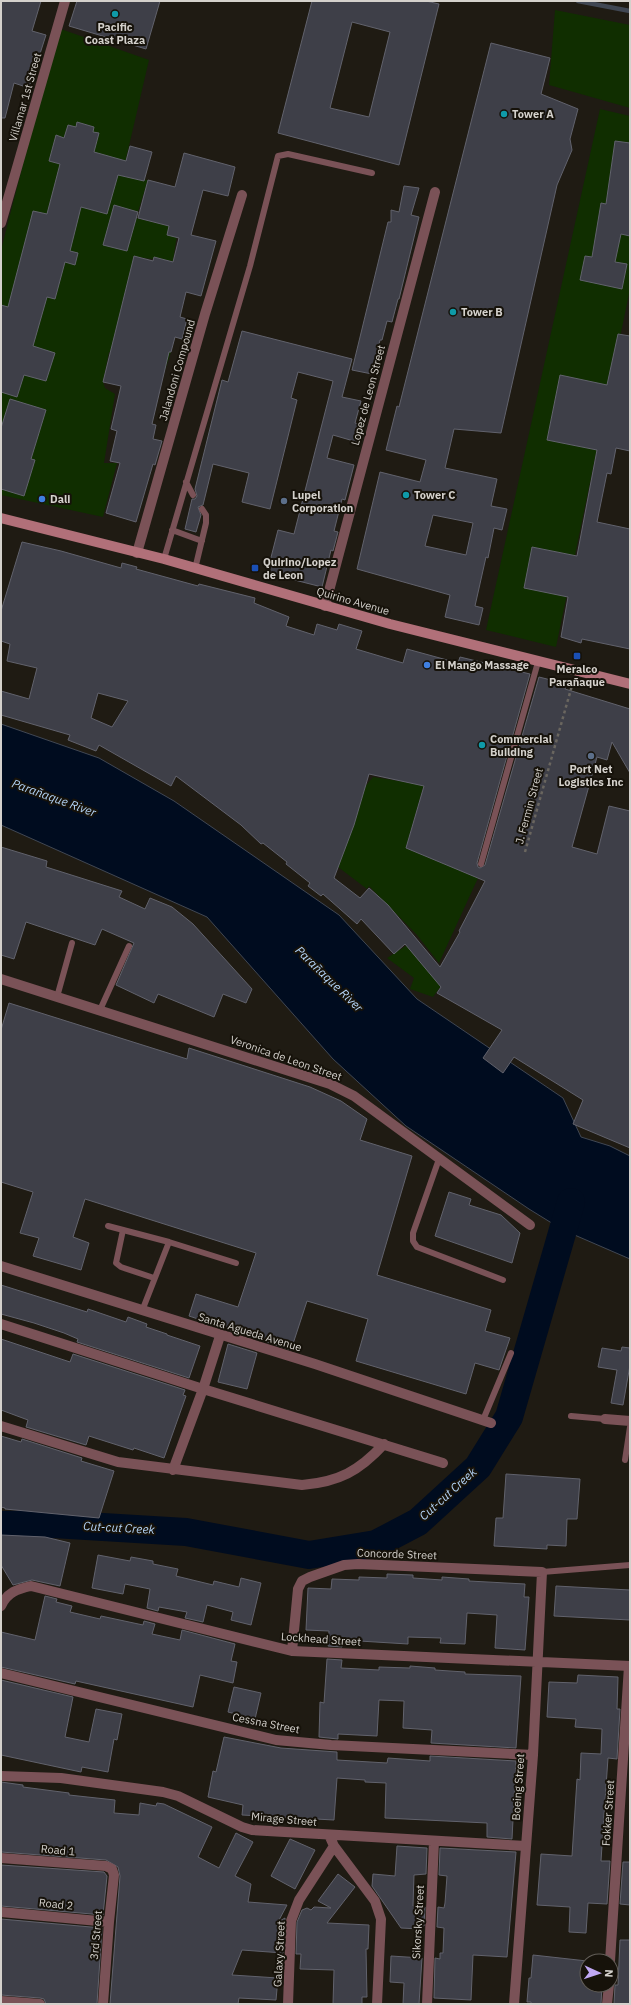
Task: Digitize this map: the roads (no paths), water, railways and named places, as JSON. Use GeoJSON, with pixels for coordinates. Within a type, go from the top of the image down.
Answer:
{"type":"FeatureCollection","features":[{"type":"Feature","properties":{"kind":"main road","name":"Quirino Avenue"},"geometry":{"type":"LineString","coordinates":[[1,518],[164,559],[325,606],[576,672],[630,684]]}},
{"type":"Feature","properties":{"kind":"street","name":"Villamar 1st Street"},"geometry":{"type":"LineString","coordinates":[[1,223],[5,191],[65,1]]}},
{"type":"Feature","properties":{"kind":"street","name":"Lopez de Leon Street"},"geometry":{"type":"LineString","coordinates":[[325,606],[435,192]]}},
{"type":"Feature","properties":{"kind":"street","name":"Jalandoni Compound"},"geometry":{"type":"LineString","coordinates":[[137,553],[205,314],[242,194]]}},
{"type":"Feature","properties":{"kind":"street","name":"Veronica de Leon Street"},"geometry":{"type":"LineString","coordinates":[[1,979],[330,1084],[354,1096],[530,1225]]}},
{"type":"Feature","properties":{"kind":"street","name":"Santa Agueda Avenue"},"geometry":{"type":"LineString","coordinates":[[1,1266],[220,1336],[315,1364],[487,1421]]}},
{"type":"Feature","properties":{"kind":"street"},"geometry":{"type":"LineString","coordinates":[[1,1324],[203,1389],[443,1463]]}},
{"type":"Feature","properties":{"kind":"street"},"geometry":{"type":"LineString","coordinates":[[173,1470],[203,1389],[220,1336]]}},
{"type":"Feature","properties":{"kind":"street"},"geometry":{"type":"LineString","coordinates":[[605,1419],[630,1421]]}},
{"type":"Feature","properties":{"kind":"street"},"geometry":{"type":"LineString","coordinates":[[1,1426],[118,1462],[302,1485],[320,1484],[335,1480],[353,1472],[372,1458],[384,1444]]}},
{"type":"Feature","properties":{"kind":"street","name":"Concorde Street"},"geometry":{"type":"LineString","coordinates":[[292,1651],[298,1589],[302,1581],[310,1576],[344,1566],[373,1564],[542,1572]]}},
{"type":"Feature","properties":{"kind":"street","name":"Boeing Street"},"geometry":{"type":"LineString","coordinates":[[514,2004],[533,1755],[542,1572]]}},
{"type":"Feature","properties":{"kind":"street","name":"Lockhead Street"},"geometry":{"type":"LineString","coordinates":[[1,1606],[4,1599],[16,1589],[31,1586],[292,1651],[630,1666]]}},
{"type":"Feature","properties":{"kind":"street","name":"Fokker Street"},"geometry":{"type":"LineString","coordinates":[[611,1953],[630,1666]]}},
{"type":"Feature","properties":{"kind":"street","name":"Cessna Street"},"geometry":{"type":"LineString","coordinates":[[1,1673],[276,1740],[331,1745],[533,1755]]}},
{"type":"Feature","properties":{"kind":"street","name":"Mirage Street"},"geometry":{"type":"LineString","coordinates":[[1,1776],[61,1778],[163,1792],[178,1796],[242,1827],[252,1830],[526,1846]]}},
{"type":"Feature","properties":{"kind":"street"},"geometry":{"type":"LineString","coordinates":[[329,1835],[334,1846],[375,1901],[379,1911],[381,1919],[377,2004]]}},
{"type":"Feature","properties":{"kind":"street","name":"Sikorsky Street"},"geometry":{"type":"LineString","coordinates":[[427,2004],[434,1841]]}},
{"type":"Feature","properties":{"kind":"street","name":"Galaxy Street"},"geometry":{"type":"LineString","coordinates":[[288,2004],[293,1915],[299,1900],[334,1846]]}},
{"type":"Feature","properties":{"kind":"street","name":"Road 1"},"geometry":{"type":"LineString","coordinates":[[1,1858],[106,1866],[112,1869]]}},
{"type":"Feature","properties":{"kind":"street","name":"3rd Street"},"geometry":{"type":"LineString","coordinates":[[103,2004],[114,1875],[112,1869]]}},
{"type":"Feature","properties":{"kind":"street","name":"Road 2"},"geometry":{"type":"LineString","coordinates":[[1,1912],[109,1922]]}},
{"type":"Feature","properties":{"kind":"street"},"geometry":{"type":"LineString","coordinates":[[608,2004],[609,1993]]}},
{"type":"Feature","properties":{"kind":"street"},"geometry":{"type":"LineString","coordinates":[[1,2001],[40,2004]]}},
{"type":"Feature","properties":{"kind":"lane"},"geometry":{"type":"LineString","coordinates":[[164,559],[250,266],[278,156],[288,154],[372,173]]}},
{"type":"Feature","properties":{"kind":"lane"},"geometry":{"type":"LineString","coordinates":[[186,482],[193,495]]}},
{"type":"Feature","properties":{"kind":"lane"},"geometry":{"type":"LineString","coordinates":[[195,569],[207,518],[202,509]]}},
{"type":"Feature","properties":{"kind":"lane"},"geometry":{"type":"LineString","coordinates":[[172,530],[202,541]]}},
{"type":"Feature","properties":{"kind":"lane"},"geometry":{"type":"LineString","coordinates":[[481,864],[538,662]]}},
{"type":"Feature","properties":{"kind":"lane"},"geometry":{"type":"LineString","coordinates":[[57,997],[72,943]]}},
{"type":"Feature","properties":{"kind":"lane"},"geometry":{"type":"LineString","coordinates":[[100,1010],[129,946]]}},
{"type":"Feature","properties":{"kind":"lane"},"geometry":{"type":"LineString","coordinates":[[439,1159],[412,1233],[413,1241],[417,1247],[503,1280]]}},
{"type":"Feature","properties":{"kind":"lane"},"geometry":{"type":"LineString","coordinates":[[108,1226],[169,1242],[236,1264]]}},
{"type":"Feature","properties":{"kind":"lane"},"geometry":{"type":"LineString","coordinates":[[123,1230],[116,1263],[121,1267],[154,1278]]}},
{"type":"Feature","properties":{"kind":"lane"},"geometry":{"type":"LineString","coordinates":[[142,1311],[169,1242]]}},
{"type":"Feature","properties":{"kind":"lane"},"geometry":{"type":"LineString","coordinates":[[487,1421],[511,1353]]}},
{"type":"Feature","properties":{"kind":"lane"},"geometry":{"type":"LineString","coordinates":[[571,1416],[605,1419]]}},
{"type":"Feature","properties":{"kind":"lane"},"geometry":{"type":"LineString","coordinates":[[625,1460],[630,1427]]}},
{"type":"Feature","properties":{"kind":"lane"},"geometry":{"type":"LineString","coordinates":[[542,1572],[630,1565]]}},
{"type":"Feature","properties":{"kind":"water","name":"Parañaque River"},"geometry":{"type":"Polygon","coordinates":[[[1,724],[99,758],[174,801],[339,915],[417,999],[563,1098],[581,1137],[610,1146],[630,1156],[630,1259],[563,1230],[529,1209],[406,1126],[333,1059],[207,917],[1,825],[1,724]]]}},
{"type":"Feature","properties":{"kind":"waterway"},"geometry":{"type":"LineString","coordinates":[[578,1],[630,11]]}},
{"type":"Feature","properties":{"kind":"waterway","name":"Cut-cut Creek"},"geometry":{"type":"LineString","coordinates":[[1,1525],[53,1524],[186,1532],[309,1555],[376,1544],[418,1522],[478,1467],[509,1417],[571,1202]]}},
{"type":"Feature","properties":{"kind":"place","name":"Pacific Coast Plaza"},"geometry":{"type":"Point","coordinates":[115,14]}},
{"type":"Feature","properties":{"kind":"place","name":"Tower A"},"geometry":{"type":"Point","coordinates":[504,114]}},
{"type":"Feature","properties":{"kind":"place","name":"Tower B"},"geometry":{"type":"Point","coordinates":[453,312]}},
{"type":"Feature","properties":{"kind":"place","name":"Tower C"},"geometry":{"type":"Point","coordinates":[406,495]}},
{"type":"Feature","properties":{"kind":"place","name":"Dali"},"geometry":{"type":"Point","coordinates":[42,499]}},
{"type":"Feature","properties":{"kind":"place","name":"Lupel Corporation"},"geometry":{"type":"Point","coordinates":[284,501]}},
{"type":"Feature","properties":{"kind":"place","name":"Quirino/Lopez de Leon"},"geometry":{"type":"Point","coordinates":[255,568]}},
{"type":"Feature","properties":{"kind":"place","name":"Meralco Parañaque"},"geometry":{"type":"Point","coordinates":[577,656]}},
{"type":"Feature","properties":{"kind":"place","name":"El Mango Massage"},"geometry":{"type":"Point","coordinates":[427,665]}},
{"type":"Feature","properties":{"kind":"place","name":"Commercial Building"},"geometry":{"type":"Point","coordinates":[482,745]}},
{"type":"Feature","properties":{"kind":"place","name":"Port Net Logistics Inc"},"geometry":{"type":"Point","coordinates":[591,756]}}]}
